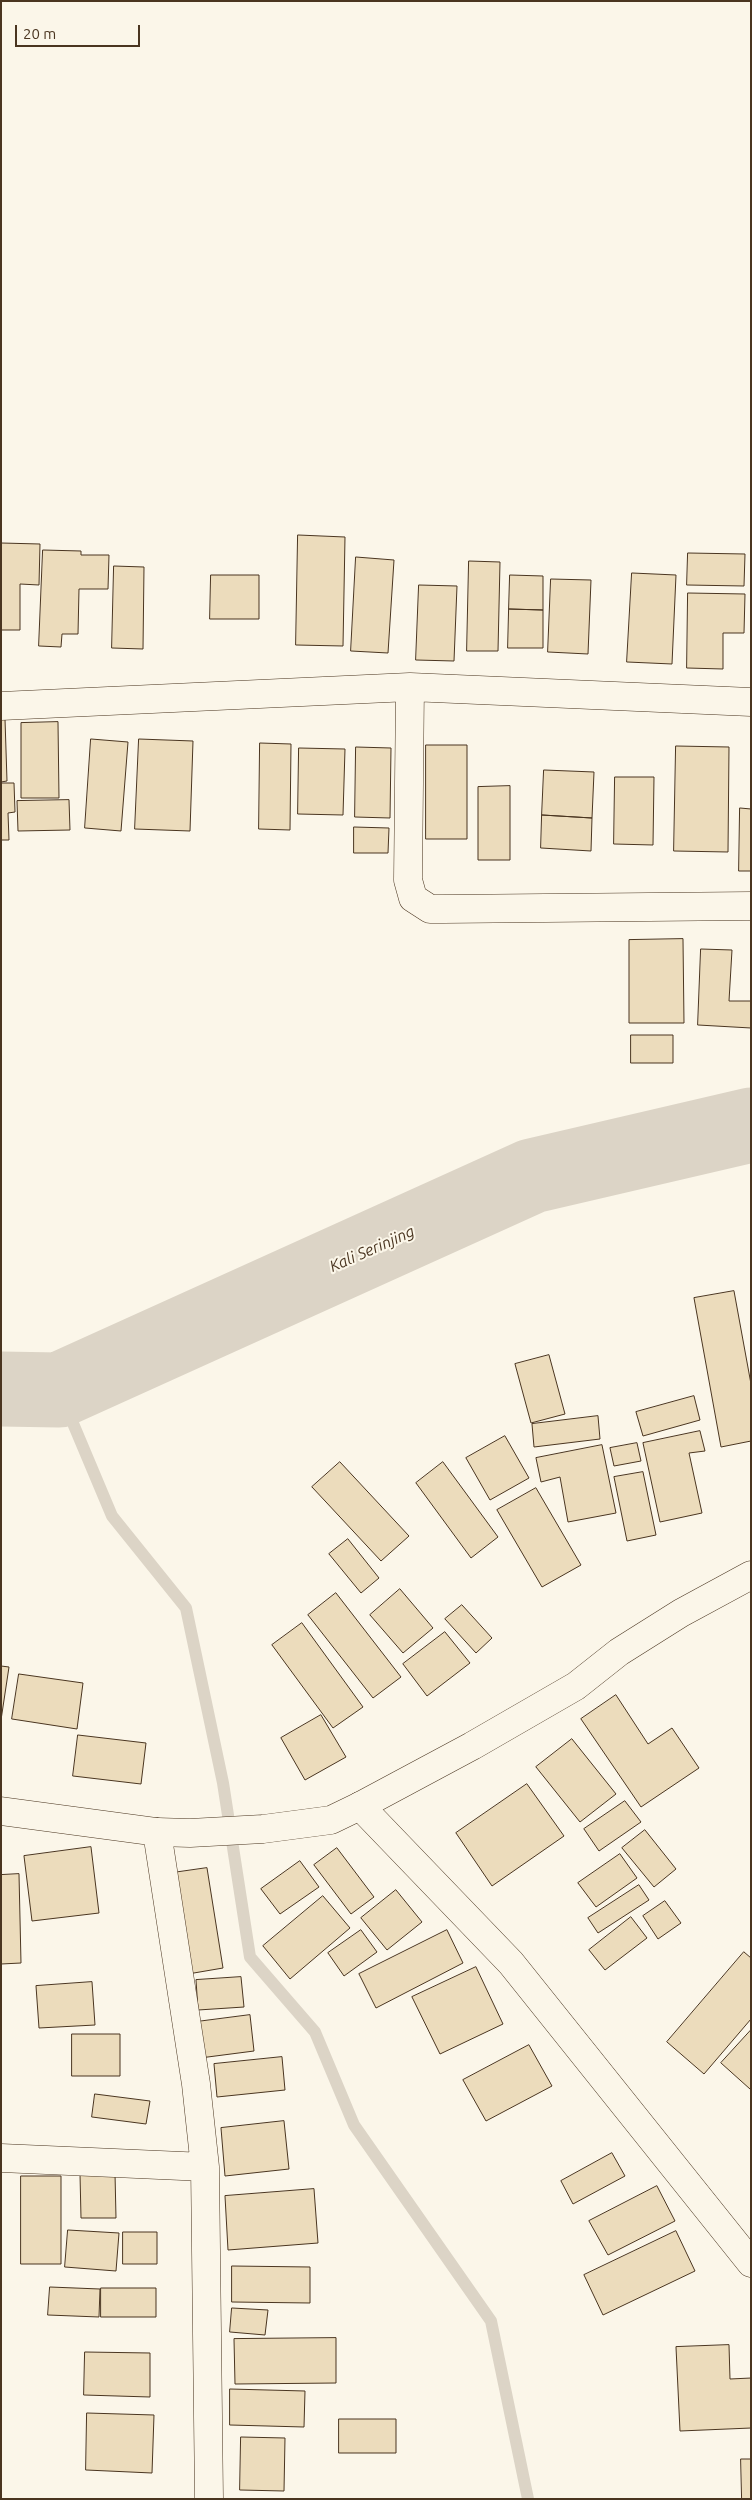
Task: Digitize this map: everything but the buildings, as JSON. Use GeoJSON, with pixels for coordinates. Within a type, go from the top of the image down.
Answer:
{"type":"FeatureCollection","features":[{"type":"Feature","properties":{"kind":"street"},"geometry":{"type":"LineString","coordinates":[[410,687],[408,880],[413,898],[430,909],[751,906]]}},
{"type":"Feature","properties":{"kind":"street"},"geometry":{"type":"LineString","coordinates":[[1,706],[410,687],[751,702]]}},
{"type":"Feature","properties":{"kind":"street"},"geometry":{"type":"LineString","coordinates":[[1,1811],[157,1832],[190,1834],[263,1829],[331,1820],[360,1806],[576,1686],[619,1652],[751,1575]]}},
{"type":"Feature","properties":{"kind":"street"},"geometry":{"type":"LineString","coordinates":[[360,1806],[511,1963],[751,2264]]}},
{"type":"Feature","properties":{"kind":"street"},"geometry":{"type":"LineString","coordinates":[[157,1832],[196,2084],[205,2167],[209,2499]]}},
{"type":"Feature","properties":{"kind":"street"},"geometry":{"type":"LineString","coordinates":[[1,2158],[205,2167]]}},
{"type":"Feature","properties":{"kind":"waterway","name":"Kali Serinjing"},"geometry":{"type":"LineString","coordinates":[[1,1389],[59,1390],[532,1176],[751,1125]]}},
{"type":"Feature","properties":{"kind":"waterway"},"geometry":{"type":"LineString","coordinates":[[59,1390],[112,1516],[186,1608],[223,1783],[250,1957],[315,2032],[354,2125],[491,2321],[528,2499]]}}]}
